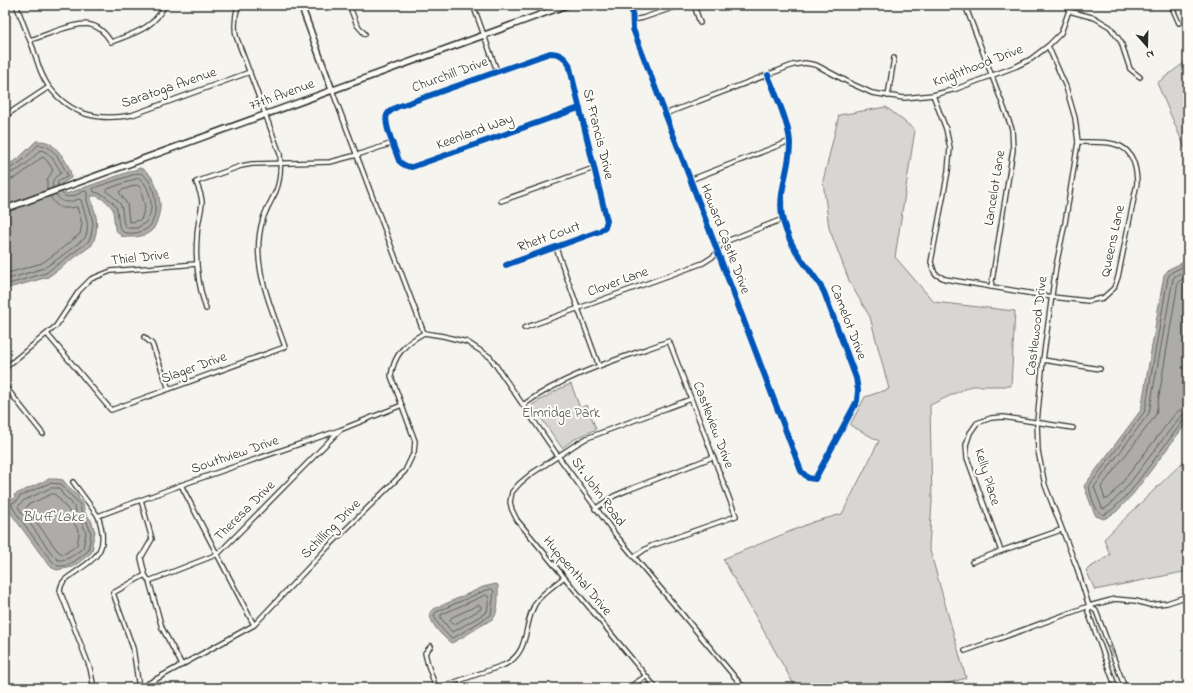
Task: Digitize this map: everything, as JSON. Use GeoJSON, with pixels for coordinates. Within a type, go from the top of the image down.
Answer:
{"type":"FeatureCollection","features":[{"type":"Feature","properties":{"kind":"street","name":"Saratoga Avenue"},"geometry":{"type":"LineString","coordinates":[[16,5],[41,71],[50,87],[64,103],[79,112],[89,115],[116,118],[132,115],[250,72]]}},
{"type":"Feature","properties":{"kind":"street"},"geometry":{"type":"LineString","coordinates":[[30,40],[76,24],[86,24],[97,27],[103,31],[111,42],[140,32],[151,25],[165,5]]}},
{"type":"Feature","properties":{"kind":"street"},"geometry":{"type":"LineString","coordinates":[[238,5],[234,26],[236,36],[276,144],[281,164]]}},
{"type":"Feature","properties":{"kind":"street"},"geometry":{"type":"LineString","coordinates":[[301,5],[424,333]]}},
{"type":"Feature","properties":{"kind":"street"},"geometry":{"type":"LineString","coordinates":[[349,5],[357,25],[365,34]]}},
{"type":"Feature","properties":{"kind":"street"},"geometry":{"type":"LineString","coordinates":[[473,5],[497,71]]}},
{"type":"Feature","properties":{"kind":"street","name":"77th Avenue"},"geometry":{"type":"LineString","coordinates":[[5,209],[567,5]]}},
{"type":"Feature","properties":{"kind":"street","name":"Howard Castle Drive"},"geometry":{"type":"LineString","coordinates":[[632,5],[633,29],[801,471],[808,478]]}},
{"type":"Feature","properties":{"kind":"street"},"geometry":{"type":"LineString","coordinates":[[633,20],[681,5]]}},
{"type":"Feature","properties":{"kind":"street"},"geometry":{"type":"LineString","coordinates":[[694,5],[700,23]]}},
{"type":"Feature","properties":{"kind":"street","name":"Lancelot Lane"},"geometry":{"type":"LineString","coordinates":[[965,5],[1012,129],[1013,150],[991,287]]}},
{"type":"Feature","properties":{"kind":"street","name":"Knighthood Drive"},"geometry":{"type":"LineString","coordinates":[[665,114],[793,65],[805,63],[816,65],[872,93],[888,96],[904,98],[932,95],[956,89],[1017,66],[1031,59],[1048,46],[1061,33],[1071,5]]}},
{"type":"Feature","properties":{"kind":"street"},"geometry":{"type":"LineString","coordinates":[[1171,5],[1179,23]]}},
{"type":"Feature","properties":{"kind":"street"},"geometry":{"type":"LineString","coordinates":[[1069,11],[1095,18],[1110,28],[1121,42],[1130,69],[1140,77]]}},
{"type":"Feature","properties":{"kind":"street","name":"Castlewood Drive"},"geometry":{"type":"LineString","coordinates":[[1048,46],[1066,87],[1075,118],[1078,142],[1065,223],[1056,266],[1043,360],[1037,422],[1038,451],[1045,485],[1061,530],[1077,568],[1089,606],[1088,612],[1116,688]]}},
{"type":"Feature","properties":{"kind":"street","name":"Churchill Drive"},"geometry":{"type":"LineString","coordinates":[[393,142],[386,122],[387,114],[392,109],[550,53]]}},
{"type":"Feature","properties":{"kind":"street","name":"St Francis Drive"},"geometry":{"type":"LineString","coordinates":[[550,53],[556,53],[566,58],[568,64],[607,221],[605,227],[600,232]]}},
{"type":"Feature","properties":{"kind":"street"},"geometry":{"type":"LineString","coordinates":[[888,96],[894,58]]}},
{"type":"Feature","properties":{"kind":"street","name":"Camelot Drive"},"geometry":{"type":"LineString","coordinates":[[768,75],[783,114],[790,141],[789,163],[781,203],[783,219],[789,239],[798,255],[820,283],[824,292],[856,378],[858,390],[857,401],[818,475],[815,479],[808,478]]}},
{"type":"Feature","properties":{"kind":"street"},"geometry":{"type":"LineString","coordinates":[[5,116],[50,87]]}},
{"type":"Feature","properties":{"kind":"street","name":"Queens Lane"},"geometry":{"type":"LineString","coordinates":[[932,95],[946,129],[950,148],[948,171],[931,262],[935,274],[945,279],[1052,297],[1088,301],[1104,298],[1114,288],[1118,277],[1137,183],[1136,169],[1132,157],[1123,148],[1116,144],[1109,142],[1078,142]]}},
{"type":"Feature","properties":{"kind":"street","name":"Keenland Way"},"geometry":{"type":"LineString","coordinates":[[393,142],[399,161],[407,167],[412,167],[579,108]]}},
{"type":"Feature","properties":{"kind":"street"},"geometry":{"type":"LineString","coordinates":[[690,180],[790,141]]}},
{"type":"Feature","properties":{"kind":"street"},"geometry":{"type":"LineString","coordinates":[[206,310],[198,280],[196,264],[197,236],[202,202],[196,182],[241,166],[252,164],[330,162],[358,155],[393,142]]}},
{"type":"Feature","properties":{"kind":"street","name":"Slager Drive"},"geometry":{"type":"LineString","coordinates":[[47,334],[111,410],[286,347],[261,276],[258,261],[258,247],[263,219],[278,182],[281,164]]}},
{"type":"Feature","properties":{"kind":"street"},"geometry":{"type":"LineString","coordinates":[[501,201],[594,168]]}},
{"type":"Feature","properties":{"kind":"street","name":"Clover Lane"},"geometry":{"type":"LineString","coordinates":[[524,328],[702,263],[714,256],[721,245],[727,241],[783,219]]}},
{"type":"Feature","properties":{"kind":"street","name":"Rhett Court"},"geometry":{"type":"LineString","coordinates":[[506,265],[600,232]]}},
{"type":"Feature","properties":{"kind":"street"},"geometry":{"type":"LineString","coordinates":[[523,405],[535,396],[560,382],[599,366],[556,248]]}},
{"type":"Feature","properties":{"kind":"street","name":"Thiel Drive"},"geometry":{"type":"LineString","coordinates":[[5,368],[56,326],[79,291],[92,279],[111,271],[196,264]]}},
{"type":"Feature","properties":{"kind":"street","name":"Schilling Drive"},"geometry":{"type":"LineString","coordinates":[[140,688],[254,625],[328,547],[405,470],[414,452],[416,441],[391,376],[396,358],[406,344],[424,333]]}},
{"type":"Feature","properties":{"kind":"street","name":"St. John Road"},"geometry":{"type":"LineString","coordinates":[[424,333],[466,342],[490,357],[595,509],[744,688]]}},
{"type":"Feature","properties":{"kind":"street"},"geometry":{"type":"LineString","coordinates":[[144,337],[152,344],[169,389]]}},
{"type":"Feature","properties":{"kind":"street","name":"Castleview Drive"},"geometry":{"type":"LineString","coordinates":[[599,366],[669,341],[736,516],[651,546],[634,557]]}},
{"type":"Feature","properties":{"kind":"street"},"geometry":{"type":"LineString","coordinates":[[1043,360],[1100,369]]}},
{"type":"Feature","properties":{"kind":"street"},"geometry":{"type":"LineString","coordinates":[[5,386],[43,434]]}},
{"type":"Feature","properties":{"kind":"street","name":"Huppenthal Drive"},"geometry":{"type":"LineString","coordinates":[[656,688],[517,520],[510,502],[512,492],[520,483],[575,444],[600,432],[691,399]]}},
{"type":"Feature","properties":{"kind":"street","name":"Southview Drive"},"geometry":{"type":"LineString","coordinates":[[98,516],[181,485],[340,430],[402,405]]}},
{"type":"Feature","properties":{"kind":"street","name":"Kelly Place"},"geometry":{"type":"LineString","coordinates":[[1001,551],[967,458],[966,445],[970,433],[977,423],[991,418],[1003,417],[1073,428]]}},
{"type":"Feature","properties":{"kind":"street","name":"Theresa Drive"},"geometry":{"type":"LineString","coordinates":[[148,582],[218,554],[340,430]]}},
{"type":"Feature","properties":{"kind":"street"},"geometry":{"type":"LineString","coordinates":[[595,509],[614,496],[713,458]]}},
{"type":"Feature","properties":{"kind":"street"},"geometry":{"type":"LineString","coordinates":[[74,482],[98,516],[102,527],[103,540],[100,552],[91,561],[64,581],[60,587],[60,591],[90,668],[94,688]]}},
{"type":"Feature","properties":{"kind":"street"},"geometry":{"type":"LineString","coordinates":[[181,485],[254,625]]}},
{"type":"Feature","properties":{"kind":"street"},"geometry":{"type":"LineString","coordinates":[[141,500],[152,539],[141,558],[145,575],[162,628],[182,665]]}},
{"type":"Feature","properties":{"kind":"street"},"geometry":{"type":"LineString","coordinates":[[972,562],[1061,530]]}},
{"type":"Feature","properties":{"kind":"street"},"geometry":{"type":"LineString","coordinates":[[140,688],[133,648],[113,593],[145,575]]}},
{"type":"Feature","properties":{"kind":"street"},"geometry":{"type":"LineString","coordinates":[[431,646],[426,653],[428,665],[437,688],[514,659],[518,655],[523,645],[530,615],[538,600],[564,578]]}},
{"type":"Feature","properties":{"kind":"street"},"geometry":{"type":"LineString","coordinates":[[966,651],[1089,606],[1115,599],[1136,601],[1150,605],[1167,604],[1188,596]]}},
{"type":"Feature","properties":{"kind":"street","name":"Castlewood Drive"},"geometry":{"type":"LineString","coordinates":[[1089,606],[1096,611],[1125,688]]}},
{"type":"Feature","properties":{"kind":"street"},"geometry":{"type":"LineString","coordinates":[[628,688],[646,676]]}},
{"type":"Feature","properties":{"kind":"green space"},"geometry":{"type":"Polygon","coordinates":[[[1188,60],[1188,155],[1157,83],[1188,60]]]}},
{"type":"Feature","properties":{"kind":"green space"},"geometry":{"type":"Polygon","coordinates":[[[886,107],[915,130],[895,257],[934,302],[1015,311],[1011,386],[971,386],[930,405],[932,502],[929,547],[966,678],[932,688],[796,688],[723,559],[813,522],[842,514],[879,441],[850,425],[865,397],[889,389],[870,317],[850,283],[829,228],[823,181],[839,115],[886,107]]]}},
{"type":"Feature","properties":{"kind":"green space","name":"Elmridge Park"},"geometry":{"type":"Polygon","coordinates":[[[571,384],[580,408],[587,405],[596,429],[573,440],[562,448],[532,405],[559,389],[571,384]]]}},
{"type":"Feature","properties":{"kind":"green space"},"geometry":{"type":"Polygon","coordinates":[[[1188,457],[1188,571],[1095,590],[1086,570],[1110,555],[1104,539],[1188,457]]]}},
{"type":"Feature","properties":{"kind":"water"},"geometry":{"type":"Polygon","coordinates":[[[36,141],[46,142],[53,145],[67,163],[71,178],[61,184],[66,194],[140,168],[151,176],[155,184],[160,199],[159,213],[155,225],[150,232],[138,237],[121,236],[115,229],[113,209],[106,201],[97,196],[91,196],[97,225],[92,245],[48,277],[5,289],[5,166],[18,159],[36,141]]]}},
{"type":"Feature","properties":{"kind":"water"},"geometry":{"type":"Polygon","coordinates":[[[1188,260],[1188,421],[1133,494],[1116,512],[1104,519],[1096,516],[1084,486],[1141,410],[1164,275],[1169,269],[1188,260]]]}},
{"type":"Feature","properties":{"kind":"water","name":"Bluff Lake"},"geometry":{"type":"Polygon","coordinates":[[[49,479],[63,480],[78,496],[83,504],[85,513],[91,520],[95,532],[91,553],[73,567],[57,570],[52,568],[45,560],[10,512],[6,502],[15,498],[14,495],[49,479]]]}},
{"type":"Feature","properties":{"kind":"water"},"geometry":{"type":"Polygon","coordinates":[[[496,584],[498,585],[498,602],[494,618],[451,643],[434,625],[430,612],[434,609],[483,587],[496,584]]]}},
{"type":"Feature","properties":{"kind":"cycle path"},"geometry":{"type":"LineString","coordinates":[[632,5],[633,29],[801,471],[808,478],[815,479],[857,401],[858,390],[856,378],[824,292],[793,246],[783,221],[781,201],[790,152],[790,142],[784,117],[768,75]]}},
{"type":"Feature","properties":{"kind":"cycle path"},"geometry":{"type":"LineString","coordinates":[[506,265],[600,231],[605,227],[607,221],[569,64],[567,61],[561,56],[550,53],[397,107],[390,111],[387,115],[386,119],[388,131],[399,161],[405,166],[412,167],[579,108]]}}]}
